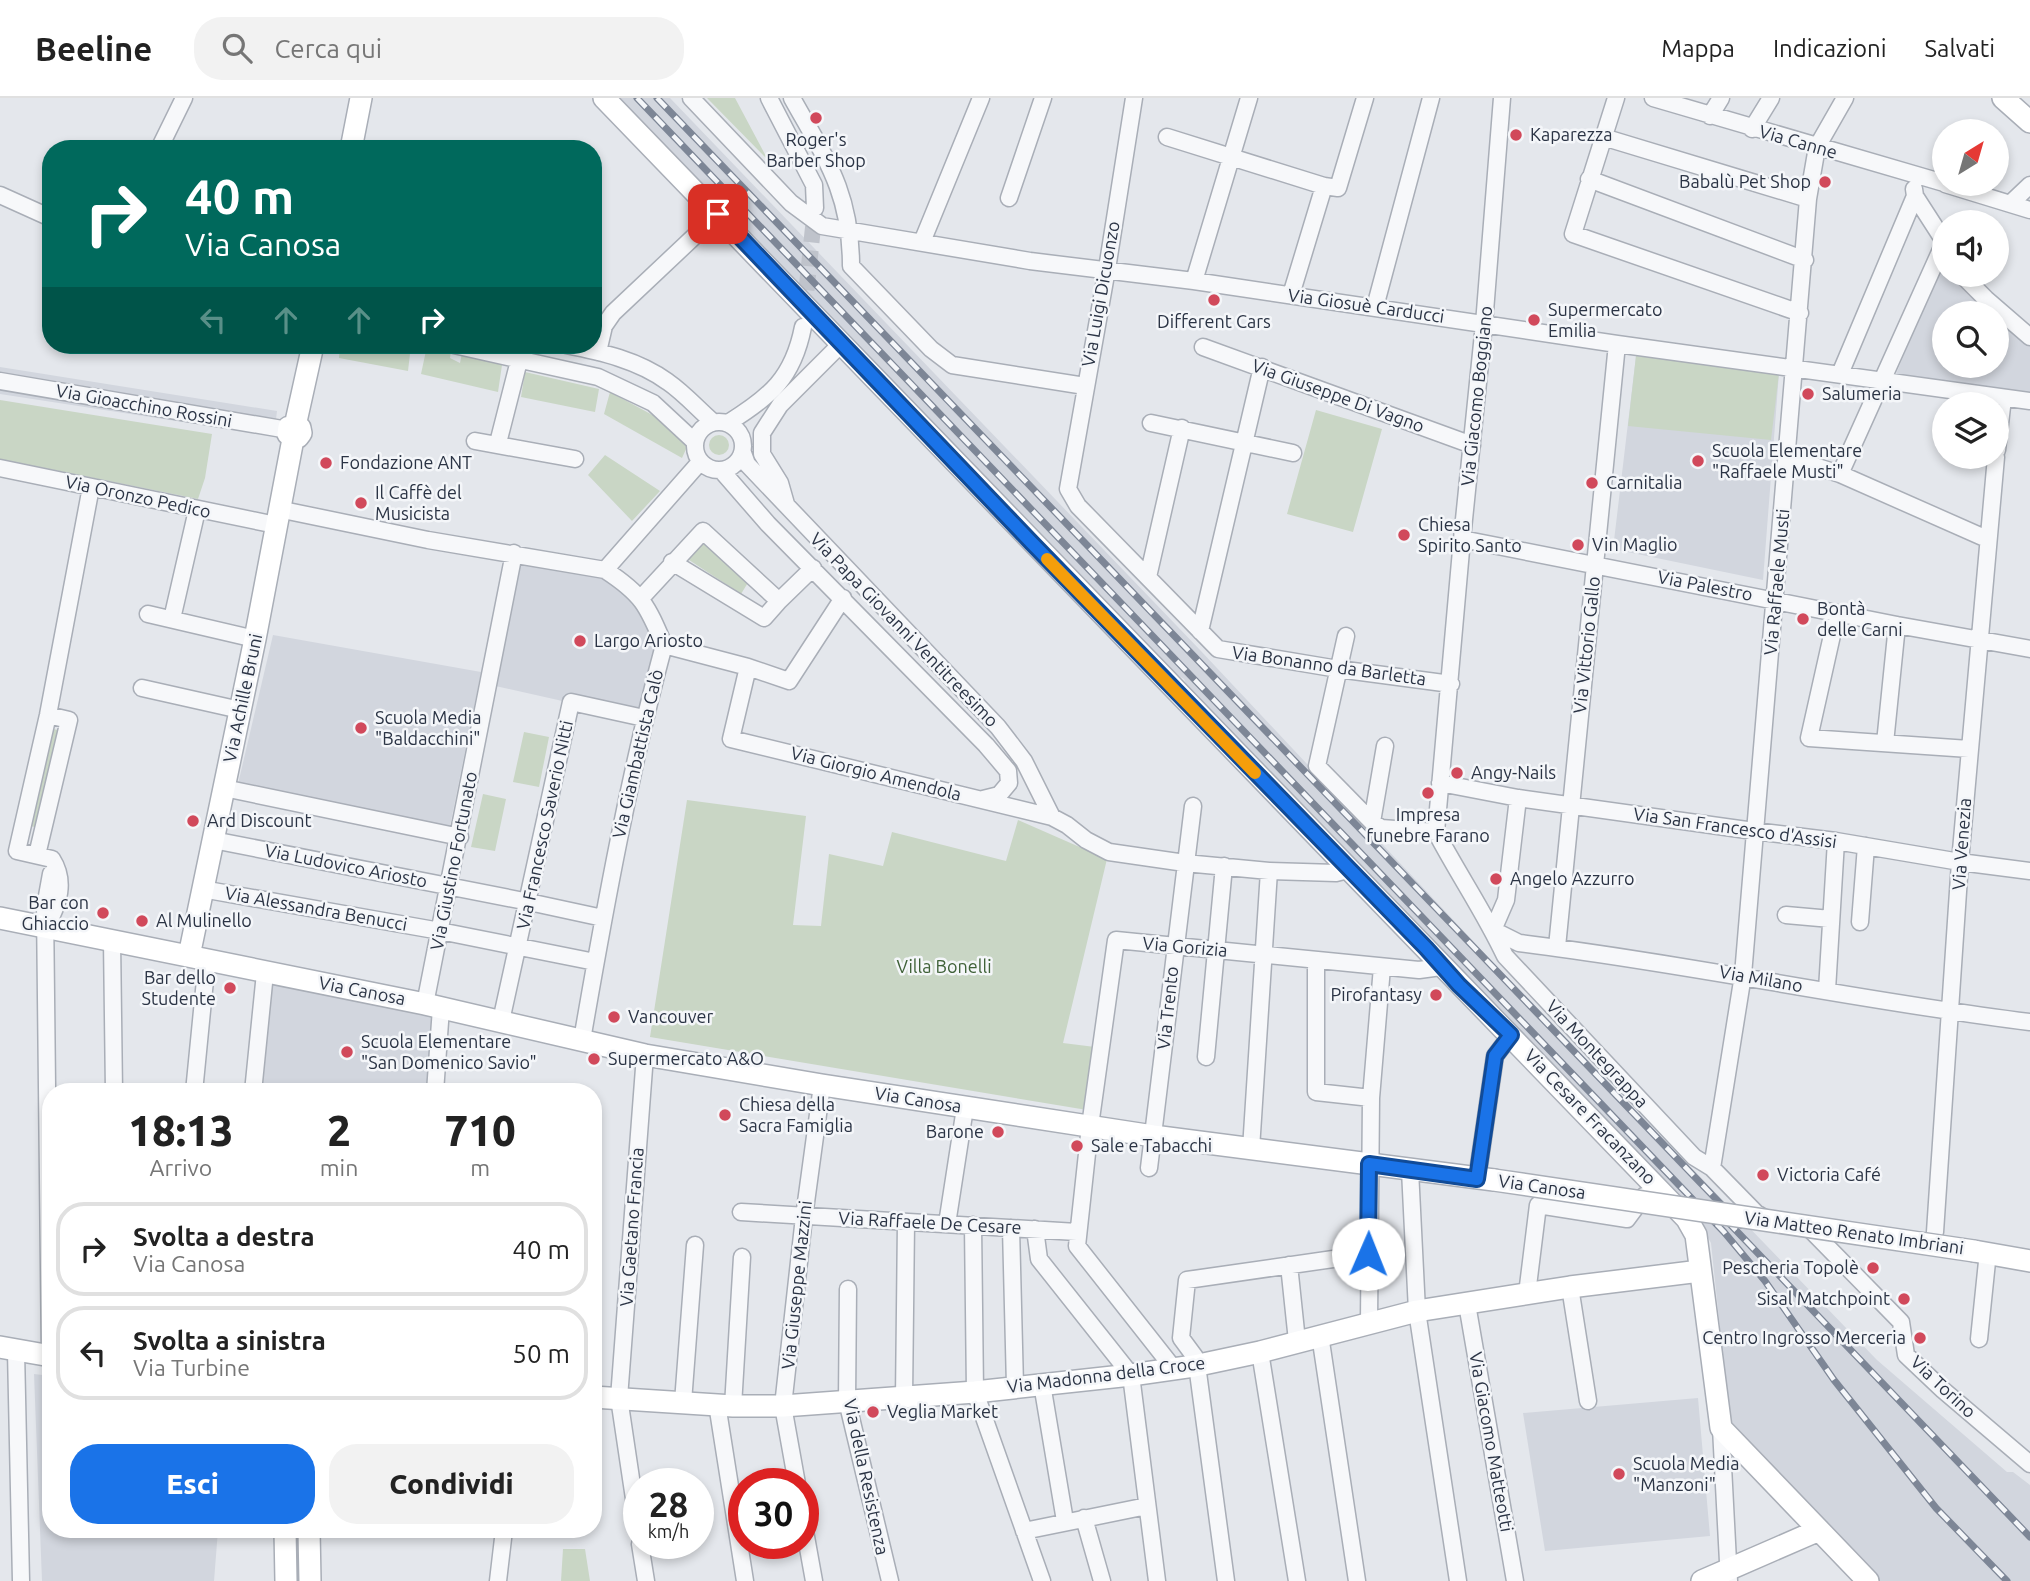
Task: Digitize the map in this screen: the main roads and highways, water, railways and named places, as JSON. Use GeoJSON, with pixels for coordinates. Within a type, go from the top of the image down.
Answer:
{"type":"FeatureCollection","features":[{"type":"Feature","properties":{"kind":"tunnel"},"geometry":{"type":"LineString","coordinates":[[804,314],[815,208]]}},
{"type":"Feature","properties":{"kind":"railway"},"geometry":{"type":"LineString","coordinates":[[637,98],[1724,1232],[1765,1281],[1834,1380],[1936,1508],[2007,1581]]}},
{"type":"Feature","properties":{"kind":"railway"},"geometry":{"type":"LineString","coordinates":[[657,98],[1741,1225]]}},
{"type":"Feature","properties":{"kind":"railway"},"geometry":{"type":"LineString","coordinates":[[1727,1221],[2030,1537]]}},
{"type":"Feature","properties":{"kind":"place","name":"Roger's Barber Shop"},"geometry":{"type":"Point","coordinates":[816,118]}},
{"type":"Feature","properties":{"kind":"place","name":"Kaparezza"},"geometry":{"type":"Point","coordinates":[1516,135]}},
{"type":"Feature","properties":{"kind":"place","name":"Babalù Pet Shop"},"geometry":{"type":"Point","coordinates":[1825,182]}},
{"type":"Feature","properties":{"kind":"place","name":"Different Cars"},"geometry":{"type":"Point","coordinates":[1214,300]}},
{"type":"Feature","properties":{"kind":"place","name":"Supermercato Emilia"},"geometry":{"type":"Point","coordinates":[1534,320]}},
{"type":"Feature","properties":{"kind":"place","name":"Salumeria"},"geometry":{"type":"Point","coordinates":[1808,394]}},
{"type":"Feature","properties":{"kind":"place","name":"Scuola Elementare \"Raffaele Musti\""},"geometry":{"type":"Point","coordinates":[1698,461]}},
{"type":"Feature","properties":{"kind":"place","name":"Fondazione ANT"},"geometry":{"type":"Point","coordinates":[326,463]}},
{"type":"Feature","properties":{"kind":"place","name":"Carnitalia"},"geometry":{"type":"Point","coordinates":[1592,483]}},
{"type":"Feature","properties":{"kind":"place","name":"Il Caffè del Musicista"},"geometry":{"type":"Point","coordinates":[361,503]}},
{"type":"Feature","properties":{"kind":"place","name":"Chiesa Spirito Santo"},"geometry":{"type":"Point","coordinates":[1404,535]}},
{"type":"Feature","properties":{"kind":"place","name":"Vin Maglio"},"geometry":{"type":"Point","coordinates":[1578,545]}},
{"type":"Feature","properties":{"kind":"place","name":"Bontà delle Carni"},"geometry":{"type":"Point","coordinates":[1803,619]}},
{"type":"Feature","properties":{"kind":"place","name":"Largo Ariosto"},"geometry":{"type":"Point","coordinates":[580,641]}},
{"type":"Feature","properties":{"kind":"place","name":"Scuola Media \"Baldacchini\""},"geometry":{"type":"Point","coordinates":[361,728]}},
{"type":"Feature","properties":{"kind":"place","name":"Angy-Nails"},"geometry":{"type":"Point","coordinates":[1457,773]}},
{"type":"Feature","properties":{"kind":"place","name":"Impresa funebre Farano"},"geometry":{"type":"Point","coordinates":[1428,793]}},
{"type":"Feature","properties":{"kind":"place","name":"Ard Discount"},"geometry":{"type":"Point","coordinates":[193,821]}},
{"type":"Feature","properties":{"kind":"place","name":"Angelo Azzurro"},"geometry":{"type":"Point","coordinates":[1496,879]}},
{"type":"Feature","properties":{"kind":"place","name":"Bar con Ghiaccio"},"geometry":{"type":"Point","coordinates":[103,913]}},
{"type":"Feature","properties":{"kind":"place","name":"Al Mulinello"},"geometry":{"type":"Point","coordinates":[142,921]}},
{"type":"Feature","properties":{"kind":"place","name":"Bar dello Studente"},"geometry":{"type":"Point","coordinates":[230,988]}},
{"type":"Feature","properties":{"kind":"place","name":"Pirofantasy"},"geometry":{"type":"Point","coordinates":[1436,995]}},
{"type":"Feature","properties":{"kind":"place","name":"Vancouver"},"geometry":{"type":"Point","coordinates":[614,1017]}},
{"type":"Feature","properties":{"kind":"place","name":"Scuola Elementare \"San Domenico Savio\""},"geometry":{"type":"Point","coordinates":[347,1052]}},
{"type":"Feature","properties":{"kind":"place","name":"Supermercato A&O"},"geometry":{"type":"Point","coordinates":[594,1059]}},
{"type":"Feature","properties":{"kind":"place","name":"Chiesa della Sacra Famiglia"},"geometry":{"type":"Point","coordinates":[725,1115]}},
{"type":"Feature","properties":{"kind":"place","name":"Barone"},"geometry":{"type":"Point","coordinates":[998,1132]}},
{"type":"Feature","properties":{"kind":"place","name":"Sale e Tabacchi"},"geometry":{"type":"Point","coordinates":[1077,1146]}},
{"type":"Feature","properties":{"kind":"place","name":"Victoria Café"},"geometry":{"type":"Point","coordinates":[1763,1175]}},
{"type":"Feature","properties":{"kind":"place","name":"Pescheria Topolè"},"geometry":{"type":"Point","coordinates":[1873,1268]}},
{"type":"Feature","properties":{"kind":"place","name":"Sisal Matchpoint"},"geometry":{"type":"Point","coordinates":[1904,1299]}},
{"type":"Feature","properties":{"kind":"place","name":"Centro Ingrosso Merceria"},"geometry":{"type":"Point","coordinates":[1920,1338]}},
{"type":"Feature","properties":{"kind":"place","name":"Veglia Market"},"geometry":{"type":"Point","coordinates":[873,1412]}},
{"type":"Feature","properties":{"kind":"place","name":"Scuola Media \"Manzoni\""},"geometry":{"type":"Point","coordinates":[1619,1474]}},
{"type":"Feature","properties":{"kind":"park label","name":"Villa Bonelli"},"geometry":{"type":"Point","coordinates":[944,967]}}]}
